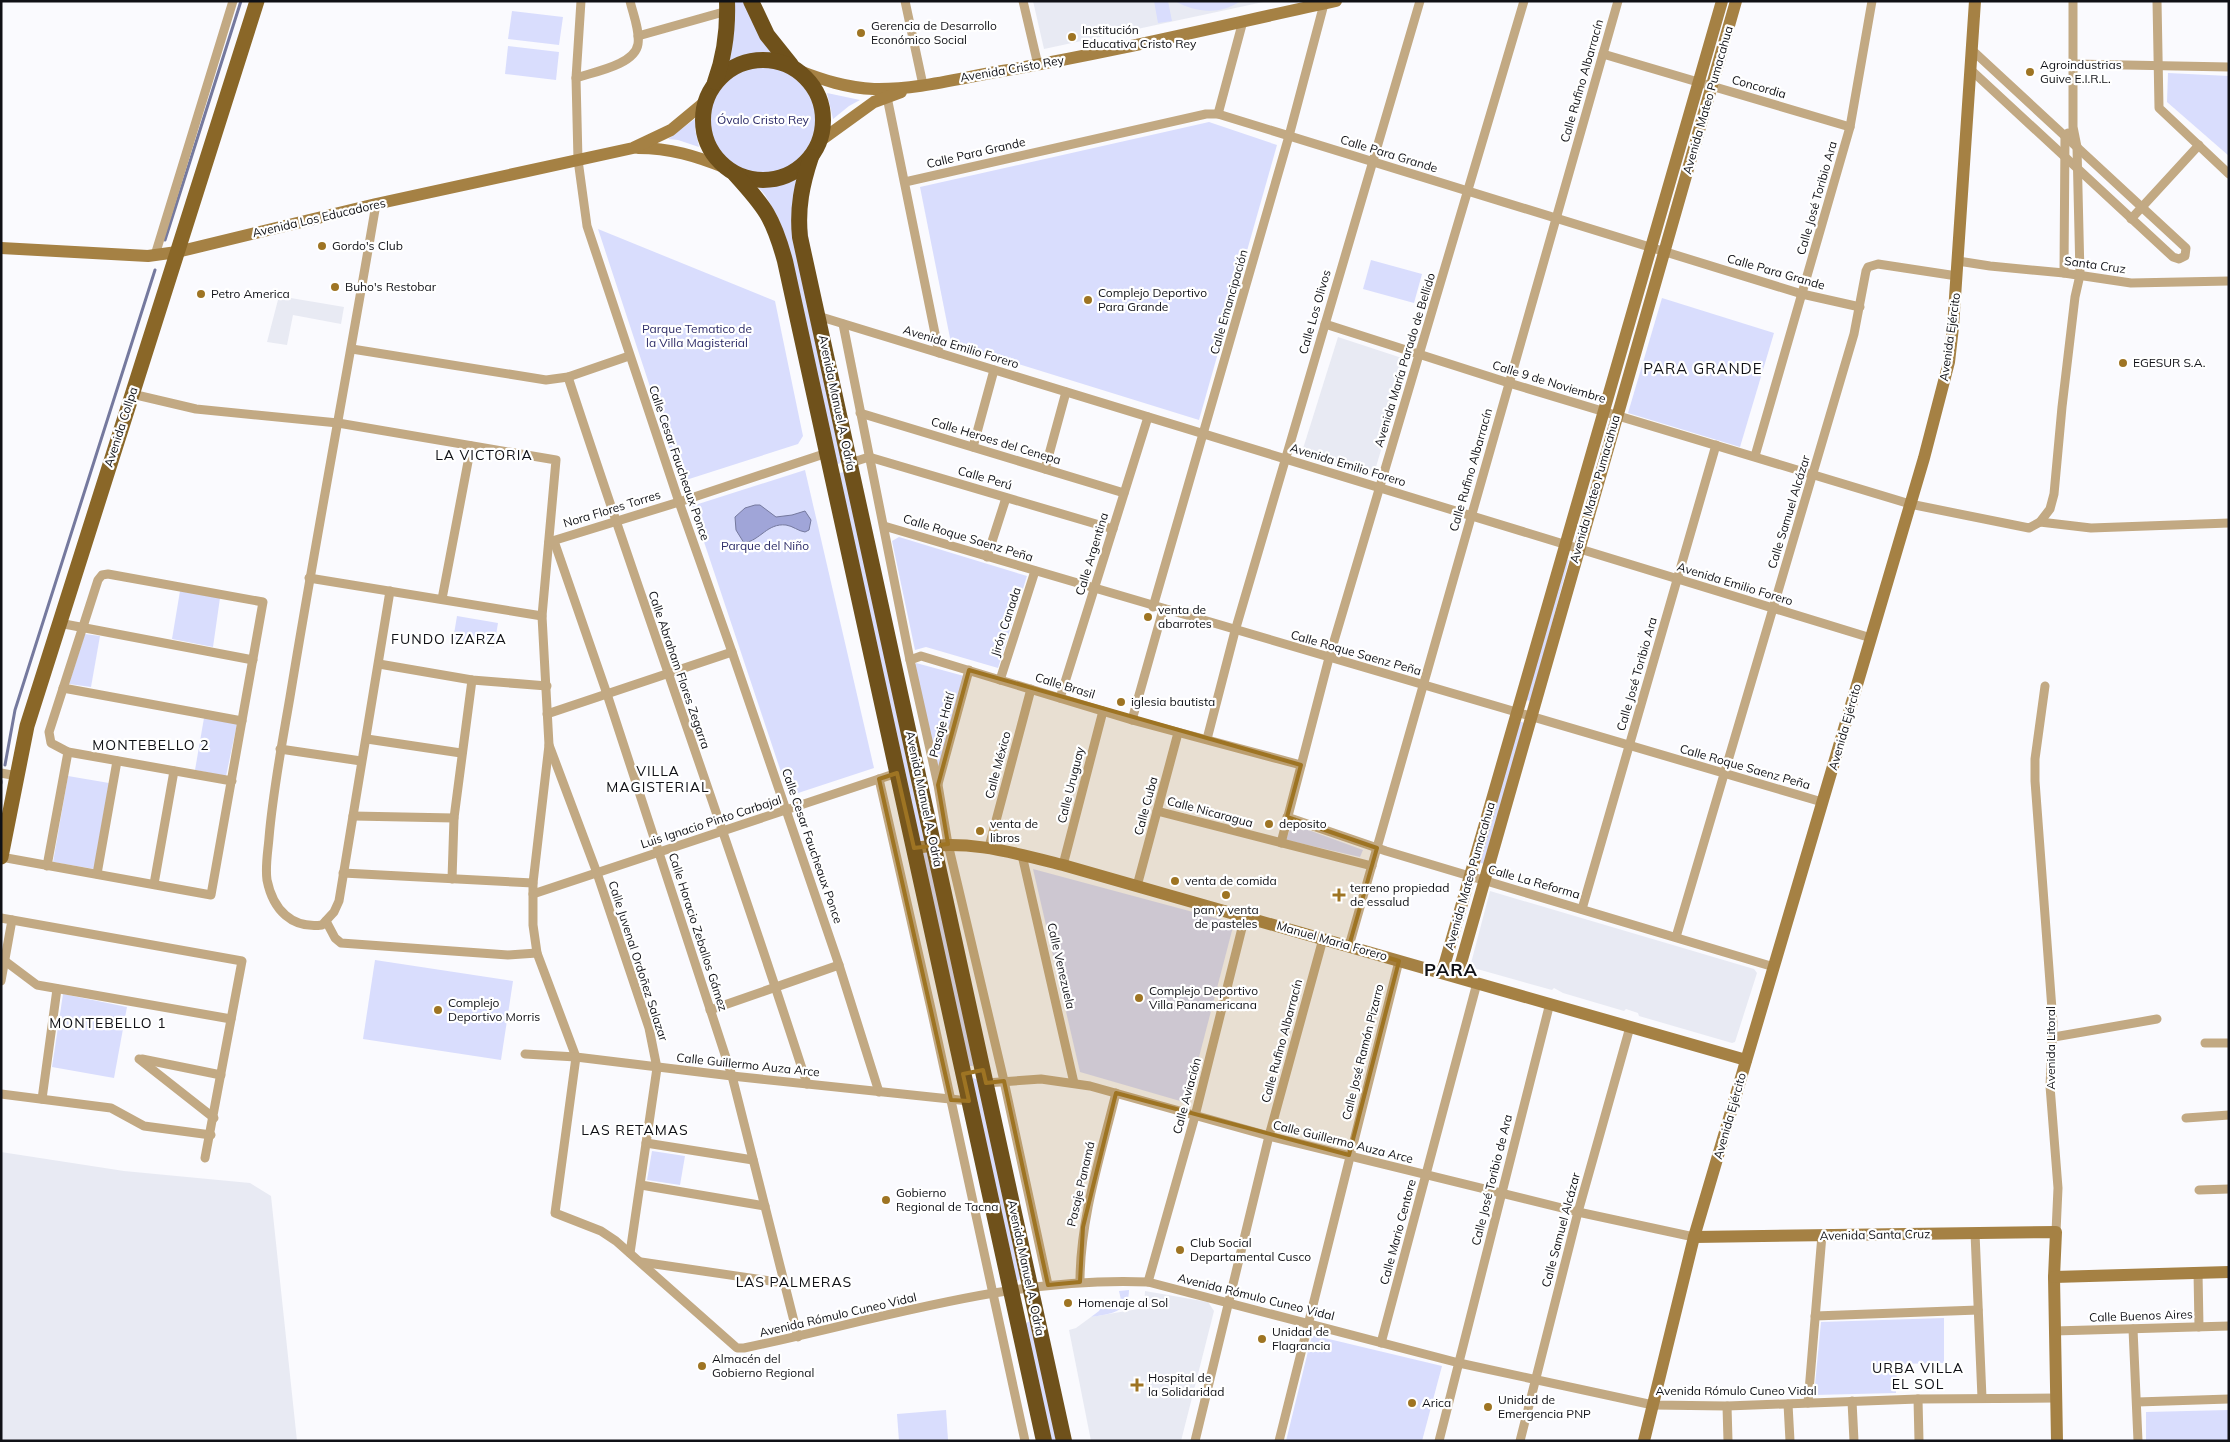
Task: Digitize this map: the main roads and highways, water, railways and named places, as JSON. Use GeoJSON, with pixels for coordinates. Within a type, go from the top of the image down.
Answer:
{"type":"FeatureCollection","features":[{"type":"Feature","properties":{"kind":"highway"},"geometry":{"type":"LineString","coordinates":[[727,6],[727,36],[721,65],[709,94],[703,122],[707,143],[718,160],[730,171],[755,180],[776,179],[796,171],[811,157],[820,141],[824,121],[821,101],[816,89],[767,35],[751,1]]}},
{"type":"Feature","properties":{"kind":"highway"},"geometry":{"type":"LineString","coordinates":[[709,94],[726,72],[749,61],[774,60],[795,68]]}},
{"type":"Feature","properties":{"kind":"highway","name":"Avenida Manuel A. Odría"},"geometry":{"type":"LineString","coordinates":[[811,157],[800,194],[798,216],[802,245],[850,463],[941,844],[984,1076],[1064,1441]]}},
{"type":"Feature","properties":{"kind":"highway","name":"Avenida Manuel A. Odría"},"geometry":{"type":"LineString","coordinates":[[730,171],[764,206],[779,239],[1044,1441]]}},
{"type":"Feature","properties":{"kind":"highway"},"geometry":{"type":"LineString","coordinates":[[829,460],[850,463]]}},
{"type":"Feature","properties":{"kind":"highway"},"geometry":{"type":"LineString","coordinates":[[963,1074],[984,1076]]}},
{"type":"Feature","properties":{"kind":"main road","name":"Avenida Collpa"},"geometry":{"type":"LineString","coordinates":[[1,857],[27,726],[257,1]]}},
{"type":"Feature","properties":{"kind":"water"},"geometry":{"type":"Polygon","coordinates":[[[760,505],[776,517],[805,511],[811,520],[809,530],[805,532],[786,525],[779,525],[744,543],[736,530],[735,517],[745,508],[760,505]]]}},
{"type":"Feature","properties":{"kind":"waterway"},"geometry":{"type":"LineString","coordinates":[[165,240],[241,1]]}},
{"type":"Feature","properties":{"kind":"waterway"},"geometry":{"type":"LineString","coordinates":[[5,765],[15,710],[155,270]]}},
{"type":"Feature","properties":{"kind":"place","name":"Gerencia de Desarrollo Económico Social"},"geometry":{"type":"Point","coordinates":[861,33]}},
{"type":"Feature","properties":{"kind":"place","name":"Institución Educativa Cristo Rey"},"geometry":{"type":"Point","coordinates":[1072,37]}},
{"type":"Feature","properties":{"kind":"place","name":"Agroindustrias Guive E.I.R.L."},"geometry":{"type":"Point","coordinates":[2030,72]}},
{"type":"Feature","properties":{"kind":"place","name":"Gordo's Club"},"geometry":{"type":"Point","coordinates":[322,246]}},
{"type":"Feature","properties":{"kind":"place","name":"Buho's Restobar"},"geometry":{"type":"Point","coordinates":[335,287]}},
{"type":"Feature","properties":{"kind":"place","name":"Petro America"},"geometry":{"type":"Point","coordinates":[201,294]}},
{"type":"Feature","properties":{"kind":"place","name":"Complejo Deportivo Para Grande"},"geometry":{"type":"Point","coordinates":[1088,300]}},
{"type":"Feature","properties":{"kind":"place","name":"EGESUR S.A."},"geometry":{"type":"Point","coordinates":[2123,363]}},
{"type":"Feature","properties":{"kind":"place","name":"venta de abarrotes"},"geometry":{"type":"Point","coordinates":[1148,617]}},
{"type":"Feature","properties":{"kind":"place","name":"iglesia bautista"},"geometry":{"type":"Point","coordinates":[1121,702]}},
{"type":"Feature","properties":{"kind":"place","name":"deposito"},"geometry":{"type":"Point","coordinates":[1269,824]}},
{"type":"Feature","properties":{"kind":"place","name":"venta de libros"},"geometry":{"type":"Point","coordinates":[980,831]}},
{"type":"Feature","properties":{"kind":"place","name":"venta de comida"},"geometry":{"type":"Point","coordinates":[1175,881]}},
{"type":"Feature","properties":{"kind":"place","name":"pan y venta de pasteles"},"geometry":{"type":"Point","coordinates":[1226,895]}},
{"type":"Feature","properties":{"kind":"place","name":"terreno propiedad de essalud"},"geometry":{"type":"Point","coordinates":[1339,895]}},
{"type":"Feature","properties":{"kind":"place","name":"Complejo Deportivo Villa Panamericana"},"geometry":{"type":"Point","coordinates":[1139,998]}},
{"type":"Feature","properties":{"kind":"place","name":"Complejo Deportivo Morris"},"geometry":{"type":"Point","coordinates":[438,1010]}},
{"type":"Feature","properties":{"kind":"place","name":"Gobierno Regional de Tacna"},"geometry":{"type":"Point","coordinates":[886,1200]}},
{"type":"Feature","properties":{"kind":"place","name":"Club Social Departamental Cusco"},"geometry":{"type":"Point","coordinates":[1180,1250]}},
{"type":"Feature","properties":{"kind":"place","name":"Homenaje al Sol"},"geometry":{"type":"Point","coordinates":[1068,1303]}},
{"type":"Feature","properties":{"kind":"place","name":"Unidad de Flagrancia"},"geometry":{"type":"Point","coordinates":[1262,1339]}},
{"type":"Feature","properties":{"kind":"place","name":"Almacén del Gobierno Regional"},"geometry":{"type":"Point","coordinates":[702,1366]}},
{"type":"Feature","properties":{"kind":"place","name":"Hospital de la Solidaridad"},"geometry":{"type":"Point","coordinates":[1137,1385]}},
{"type":"Feature","properties":{"kind":"place","name":"Arica"},"geometry":{"type":"Point","coordinates":[1412,1403]}},
{"type":"Feature","properties":{"kind":"place","name":"Unidad de Emergencia PNP"},"geometry":{"type":"Point","coordinates":[1488,1407]}},
{"type":"Feature","properties":{"kind":"district","name":"PARA GRANDE"},"geometry":{"type":"Point","coordinates":[1703,369]}},
{"type":"Feature","properties":{"kind":"district","name":"LA VICTORIA"},"geometry":{"type":"Point","coordinates":[484,455]}},
{"type":"Feature","properties":{"kind":"district","name":"FUNDO IZARZA"},"geometry":{"type":"Point","coordinates":[449,639]}},
{"type":"Feature","properties":{"kind":"district","name":"MONTEBELLO 2"},"geometry":{"type":"Point","coordinates":[151,745]}},
{"type":"Feature","properties":{"kind":"district","name":"VILLA MAGISTERIAL"},"geometry":{"type":"Point","coordinates":[658,780]}},
{"type":"Feature","properties":{"kind":"district","name":"PARA"},"geometry":{"type":"Point","coordinates":[1451,970]}},
{"type":"Feature","properties":{"kind":"district","name":"MONTEBELLO 1"},"geometry":{"type":"Point","coordinates":[108,1023]}},
{"type":"Feature","properties":{"kind":"district","name":"LAS RETAMAS"},"geometry":{"type":"Point","coordinates":[635,1130]}},
{"type":"Feature","properties":{"kind":"district","name":"LAS PALMERAS"},"geometry":{"type":"Point","coordinates":[794,1282]}},
{"type":"Feature","properties":{"kind":"district","name":"URBA VILLA EL SOL"},"geometry":{"type":"Point","coordinates":[1918,1376]}},
{"type":"Feature","properties":{"kind":"park label","name":"Óvalo Cristo Rey"},"geometry":{"type":"Point","coordinates":[763,120]}},
{"type":"Feature","properties":{"kind":"park label","name":"Parque Tematico de la Villa Magisterial"},"geometry":{"type":"Point","coordinates":[697,336]}},
{"type":"Feature","properties":{"kind":"park label","name":"Parque del Niño"},"geometry":{"type":"Point","coordinates":[765,546]}}]}
